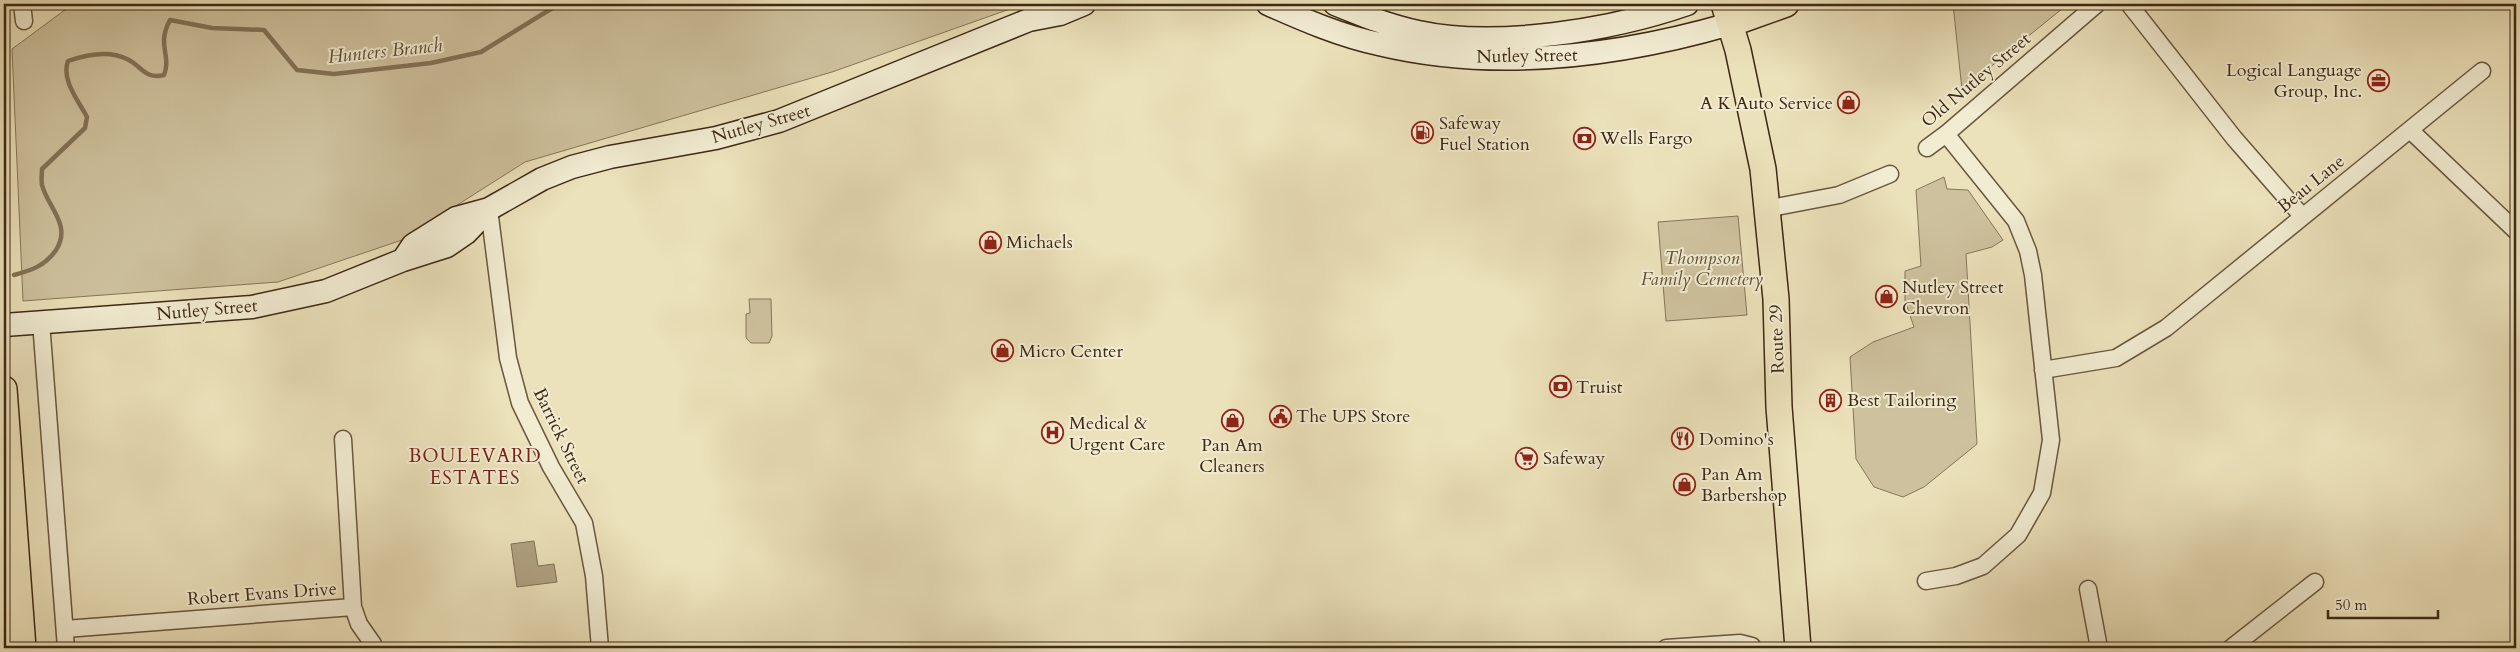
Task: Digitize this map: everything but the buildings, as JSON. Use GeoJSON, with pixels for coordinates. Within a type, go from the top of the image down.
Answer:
{"type":"FeatureCollection","features":[{"type":"Feature","properties":{"kind":"main road","name":"Nutley Street"},"geometry":{"type":"LineString","coordinates":[[1029,20],[1051,4]]}},
{"type":"Feature","properties":{"kind":"main road","name":"Nutley Street"},"geometry":{"type":"LineString","coordinates":[[4,325],[252,307],[326,291],[403,260],[448,246],[466,234],[489,209],[542,179],[572,167],[610,157],[716,138],[779,121],[1029,20],[1060,14],[1084,4]]}},
{"type":"Feature","properties":{"kind":"main road","name":"Nutley Street"},"geometry":{"type":"LineString","coordinates":[[1268,4],[1341,33],[1377,44],[1438,56],[1534,59],[1594,54],[1635,48],[1727,14],[1786,4]]}},
{"type":"Feature","properties":{"kind":"main road","name":"Nutley Street"},"geometry":{"type":"LineString","coordinates":[[1335,4],[1394,26],[1419,32],[1476,38],[1598,28],[1687,4]]}},
{"type":"Feature","properties":{"kind":"main road","name":"Route 29"},"geometry":{"type":"LineString","coordinates":[[1727,14],[1761,161],[1776,300],[1779,407],[1798,648]]}},
{"type":"Feature","properties":{"kind":"main road"},"geometry":{"type":"LineString","coordinates":[[4,389],[23,648]]}},
{"type":"Feature","properties":{"kind":"street"},"geometry":{"type":"LineString","coordinates":[[22,4],[24,21]]}},
{"type":"Feature","properties":{"kind":"street","name":"Old Nutley Street"},"geometry":{"type":"LineString","coordinates":[[1926,148],[1946,134],[2097,4]]}},
{"type":"Feature","properties":{"kind":"street"},"geometry":{"type":"LineString","coordinates":[[2128,4],[2234,138],[2302,216]]}},
{"type":"Feature","properties":{"kind":"street","name":"Beau Lane"},"geometry":{"type":"LineString","coordinates":[[2043,370],[2116,358],[2138,347],[2166,328],[2482,71]]}},
{"type":"Feature","properties":{"kind":"street"},"geometry":{"type":"LineString","coordinates":[[2410,130],[2516,231]]}},
{"type":"Feature","properties":{"kind":"street"},"geometry":{"type":"LineString","coordinates":[[1926,581],[1956,576],[1983,566],[2018,535],[2042,493],[2051,440],[2033,275],[2028,251],[2016,221],[1946,134]]}},
{"type":"Feature","properties":{"kind":"street"},"geometry":{"type":"LineString","coordinates":[[1766,209],[1839,195],[1890,174]]}},
{"type":"Feature","properties":{"kind":"street","name":"Barrick Street"},"geometry":{"type":"LineString","coordinates":[[489,209],[508,358],[520,403],[551,466],[584,523],[594,576],[600,648]]}},
{"type":"Feature","properties":{"kind":"street"},"geometry":{"type":"LineString","coordinates":[[41,322],[66,648]]}},
{"type":"Feature","properties":{"kind":"street","name":"Robert Evans Drive"},"geometry":{"type":"LineString","coordinates":[[65,629],[353,607],[343,438]]}},
{"type":"Feature","properties":{"kind":"street"},"geometry":{"type":"LineString","coordinates":[[2231,648],[2315,582]]}},
{"type":"Feature","properties":{"kind":"street"},"geometry":{"type":"LineString","coordinates":[[2088,589],[2099,648]]}},
{"type":"Feature","properties":{"kind":"street"},"geometry":{"type":"LineString","coordinates":[[353,607],[360,624],[372,644]]}},
{"type":"Feature","properties":{"kind":"street"},"geometry":{"type":"LineString","coordinates":[[1666,648],[1740,642],[1753,647]]}},
{"type":"Feature","properties":{"kind":"green space"},"geometry":{"type":"Polygon","coordinates":[[[73,4],[1024,4],[832,72],[525,162],[402,240],[278,282],[23,301],[12,49],[73,4]]]}},
{"type":"Feature","properties":{"kind":"green space"},"geometry":{"type":"Polygon","coordinates":[[[1953,4],[2068,4],[1962,90],[1953,4]]]}},
{"type":"Feature","properties":{"kind":"green space"},"geometry":{"type":"Polygon","coordinates":[[[1944,177],[1947,189],[1968,190],[2003,240],[1992,247],[1966,254],[1977,444],[1924,487],[1903,497],[1874,487],[1856,459],[1850,357],[1873,342],[1914,327],[1905,301],[1905,271],[1921,266],[1916,190],[1944,177]]]}},
{"type":"Feature","properties":{"kind":"green space","name":"Thompson Family Cemetery"},"geometry":{"type":"Polygon","coordinates":[[[1738,216],[1747,315],[1666,321],[1658,222],[1738,216]]]}},
{"type":"Feature","properties":{"kind":"green space"},"geometry":{"type":"Polygon","coordinates":[[[749,299],[771,299],[772,336],[769,343],[751,343],[746,338],[746,314],[750,313],[749,299]]]}},
{"type":"Feature","properties":{"kind":"shaded area"},"geometry":{"type":"Polygon","coordinates":[[[534,541],[538,566],[554,564],[557,582],[517,587],[511,544],[534,541]]]}},
{"type":"Feature","properties":{"kind":"waterway","name":"Hunters Branch"},"geometry":{"type":"LineString","coordinates":[[14,275],[43,264],[56,250],[60,241],[60,225],[42,185],[42,169],[85,128],[87,117],[69,83],[66,68],[68,61],[89,55],[105,54],[120,56],[152,76],[164,75],[166,68],[164,37],[170,20],[212,28],[264,30],[297,70],[334,74],[431,63],[481,52],[559,4]]}},
{"type":"Feature","properties":{"kind":"place","name":"Logical Language Group, Inc."},"geometry":{"type":"Point","coordinates":[2378,80]}},
{"type":"Feature","properties":{"kind":"place","name":"A K Auto Service"},"geometry":{"type":"Point","coordinates":[1849,103]}},
{"type":"Feature","properties":{"kind":"place","name":"Safeway Fuel Station"},"geometry":{"type":"Point","coordinates":[1423,133]}},
{"type":"Feature","properties":{"kind":"place","name":"Wells Fargo"},"geometry":{"type":"Point","coordinates":[1584,138]}},
{"type":"Feature","properties":{"kind":"place","name":"Michaels"},"geometry":{"type":"Point","coordinates":[990,242]}},
{"type":"Feature","properties":{"kind":"place","name":"Nutley Street Chevron"},"geometry":{"type":"Point","coordinates":[1886,297]}},
{"type":"Feature","properties":{"kind":"place","name":"Micro Center"},"geometry":{"type":"Point","coordinates":[1003,351]}},
{"type":"Feature","properties":{"kind":"place","name":"Truist"},"geometry":{"type":"Point","coordinates":[1560,387]}},
{"type":"Feature","properties":{"kind":"place","name":"Best Tailoring"},"geometry":{"type":"Point","coordinates":[1831,400]}},
{"type":"Feature","properties":{"kind":"place","name":"The UPS Store"},"geometry":{"type":"Point","coordinates":[1280,416]}},
{"type":"Feature","properties":{"kind":"place","name":"Pan Am Cleaners"},"geometry":{"type":"Point","coordinates":[1232,420]}},
{"type":"Feature","properties":{"kind":"place","name":"Medical & Urgent Care"},"geometry":{"type":"Point","coordinates":[1053,433]}},
{"type":"Feature","properties":{"kind":"place","name":"Domino's"},"geometry":{"type":"Point","coordinates":[1683,439]}},
{"type":"Feature","properties":{"kind":"place","name":"Safeway"},"geometry":{"type":"Point","coordinates":[1527,458]}},
{"type":"Feature","properties":{"kind":"place","name":"Pan Am Barbershop"},"geometry":{"type":"Point","coordinates":[1685,484]}},
{"type":"Feature","properties":{"kind":"district","name":"BOULEVARD ESTATES"},"geometry":{"type":"Point","coordinates":[475,467]}}]}
